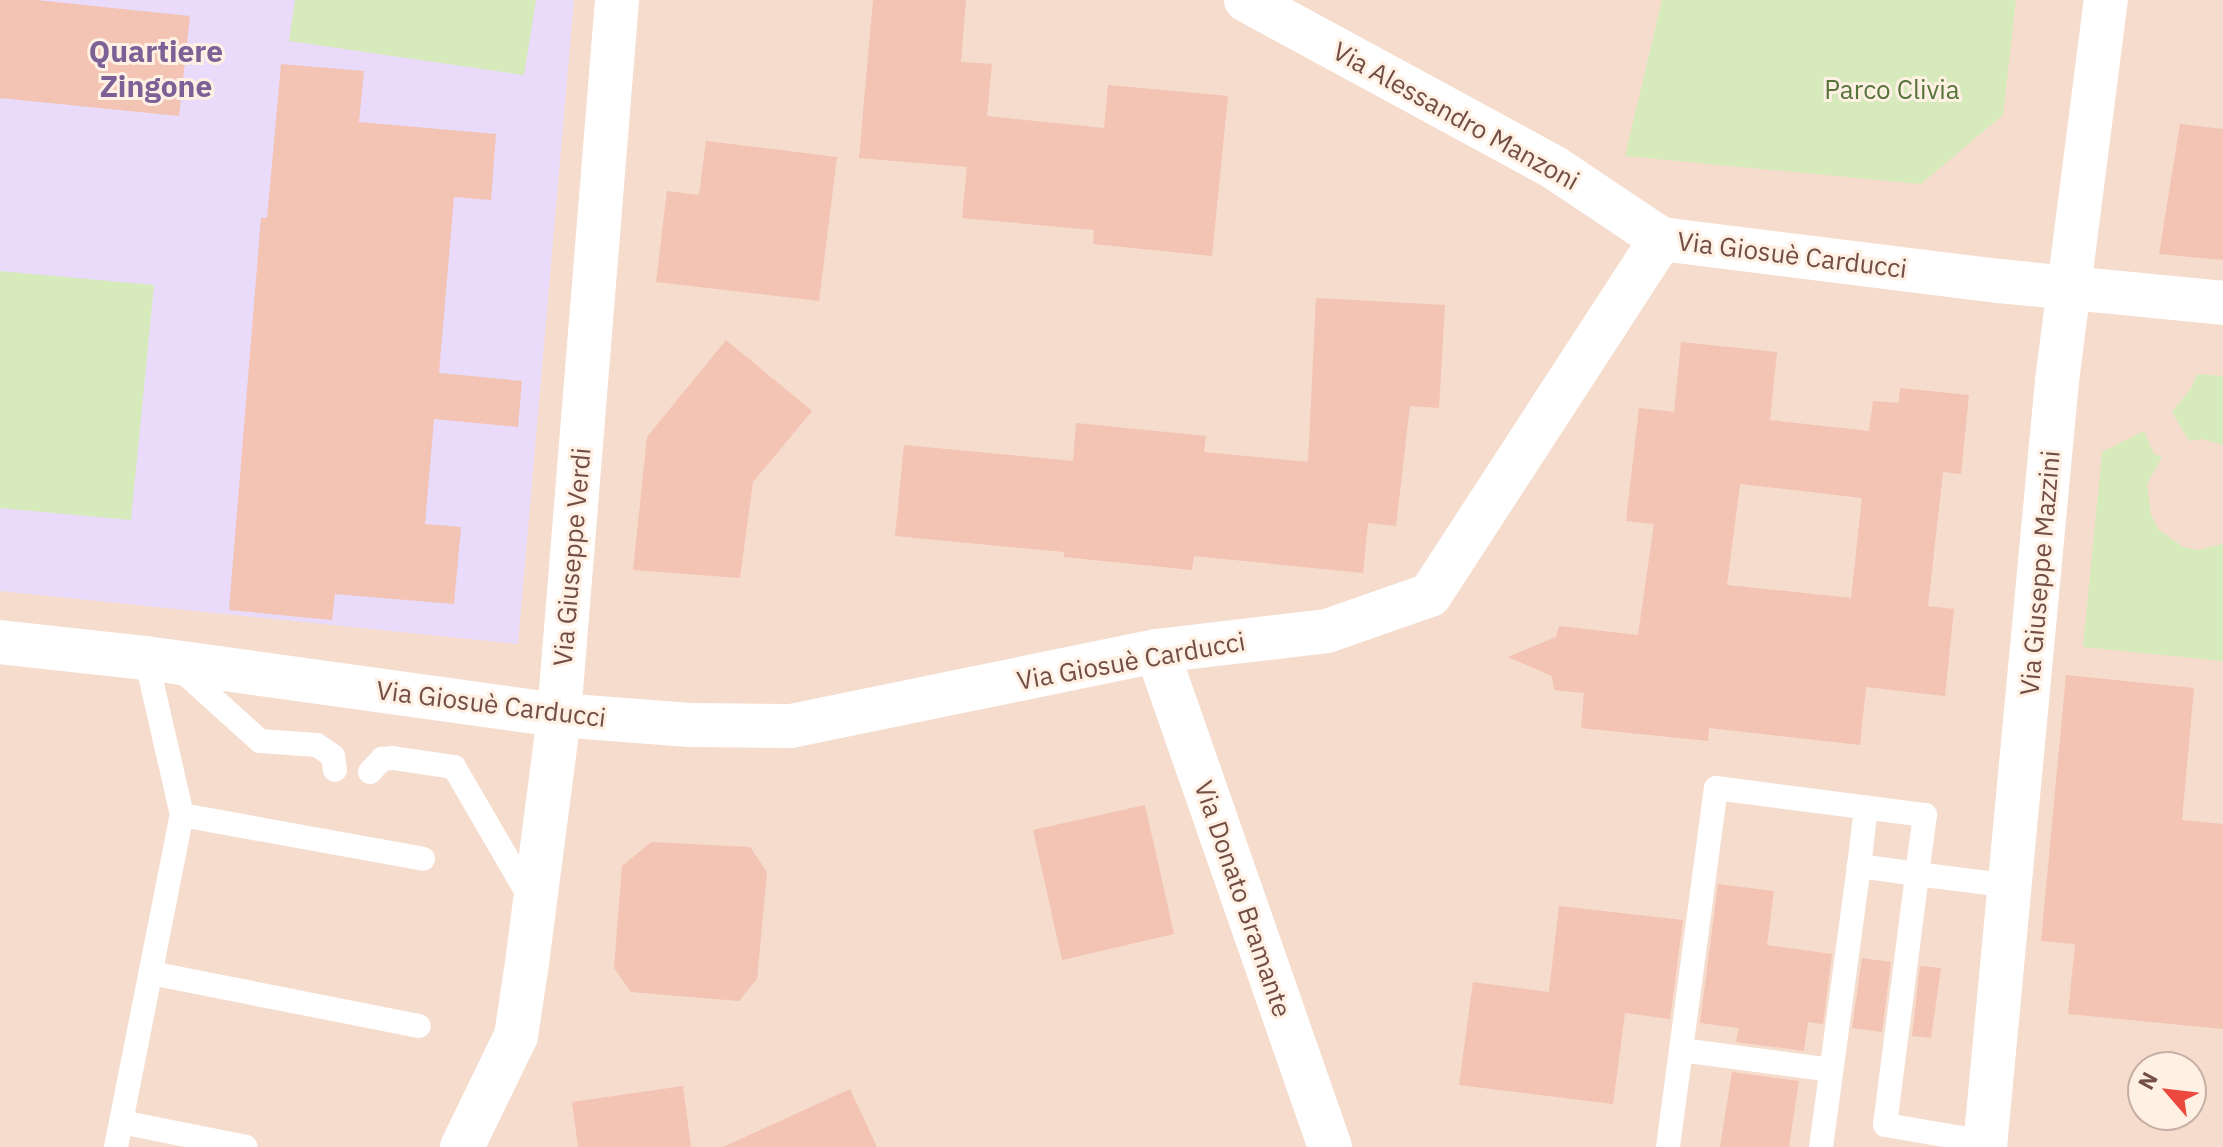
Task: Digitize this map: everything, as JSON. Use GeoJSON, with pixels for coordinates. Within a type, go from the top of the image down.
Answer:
{"type":"FeatureCollection","features":[{"type":"Feature","properties":{"kind":"street","name":"Via Giuseppe Verdi"},"geometry":{"type":"LineString","coordinates":[[462,1147],[516,1036],[559,715],[617,0]]}},
{"type":"Feature","properties":{"kind":"street","name":"Via Alessandro Manzoni"},"geometry":{"type":"LineString","coordinates":[[1246,0],[1555,168],[1661,239]]}},
{"type":"Feature","properties":{"kind":"street","name":"Via Giuseppe Mazzini"},"geometry":{"type":"LineString","coordinates":[[1986,1145],[2054,404],[2106,0]]}},
{"type":"Feature","properties":{"kind":"street","name":"Via Giosuè Carducci"},"geometry":{"type":"LineString","coordinates":[[0,642],[159,660],[559,715],[690,725],[791,726],[1157,651],[1327,631],[1430,595],[1661,239],[1999,281],[2223,303]]}},
{"type":"Feature","properties":{"kind":"street","name":"Via Donato Bramante"},"geometry":{"type":"LineString","coordinates":[[1157,651],[1330,1147]]}},
{"type":"Feature","properties":{"kind":"lane"},"geometry":{"type":"LineString","coordinates":[[159,660],[260,741],[317,745],[333,756],[335,770]]}},
{"type":"Feature","properties":{"kind":"lane"},"geometry":{"type":"LineString","coordinates":[[116,1147],[182,815],[159,660]]}},
{"type":"Feature","properties":{"kind":"lane"},"geometry":{"type":"LineString","coordinates":[[370,772],[382,759],[393,758],[454,767],[533,902]]}},
{"type":"Feature","properties":{"kind":"lane"},"geometry":{"type":"LineString","coordinates":[[1668,1147],[1716,788],[1925,815],[1885,1125],[1986,1145]]}},
{"type":"Feature","properties":{"kind":"lane"},"geometry":{"type":"LineString","coordinates":[[1821,1147],[1866,807]]}},
{"type":"Feature","properties":{"kind":"lane"},"geometry":{"type":"LineString","coordinates":[[182,815],[423,859]]}},
{"type":"Feature","properties":{"kind":"lane"},"geometry":{"type":"LineString","coordinates":[[1859,866],[2012,886]]}},
{"type":"Feature","properties":{"kind":"lane"},"geometry":{"type":"LineString","coordinates":[[151,973],[419,1026]]}},
{"type":"Feature","properties":{"kind":"lane"},"geometry":{"type":"LineString","coordinates":[[1681,1050],[1831,1070]]}},
{"type":"Feature","properties":{"kind":"lane"},"geometry":{"type":"LineString","coordinates":[[121,1122],[246,1147]]}},
{"type":"Feature","properties":{"kind":"shaded area"},"geometry":{"type":"Polygon","coordinates":[[[0,0],[2223,0],[2223,1147],[0,1147],[0,0]]]}},
{"type":"Feature","properties":{"kind":"shaded area"},"geometry":{"type":"Polygon","coordinates":[[[0,0],[574,0],[518,644],[0,591],[0,0]]]}},
{"type":"Feature","properties":{"kind":"green space"},"geometry":{"type":"Polygon","coordinates":[[[295,0],[536,0],[524,75],[289,41],[295,0]]]}},
{"type":"Feature","properties":{"kind":"green space","name":"Parco Clivia"},"geometry":{"type":"Polygon","coordinates":[[[1662,0],[2016,0],[2003,115],[1921,184],[1625,156],[1662,0]]]}},
{"type":"Feature","properties":{"kind":"green space"},"geometry":{"type":"Polygon","coordinates":[[[0,271],[154,285],[131,520],[0,508],[0,271]]]}},
{"type":"Feature","properties":{"kind":"green space"},"geometry":{"type":"Polygon","coordinates":[[[2197,374],[2223,376],[2223,445],[2202,439],[2189,441],[2172,412],[2192,387],[2197,374]]]}},
{"type":"Feature","properties":{"kind":"green space"},"geometry":{"type":"Polygon","coordinates":[[[2144,431],[2154,454],[2162,457],[2147,484],[2151,515],[2158,529],[2183,547],[2199,550],[2223,544],[2223,661],[2083,647],[2102,452],[2144,431]]]}},
{"type":"Feature","properties":{"kind":"building"},"geometry":{"type":"Polygon","coordinates":[[[0,0],[36,0],[190,16],[179,116],[0,98],[0,0]]]}},
{"type":"Feature","properties":{"kind":"building"},"geometry":{"type":"Polygon","coordinates":[[[873,0],[966,0],[961,62],[992,64],[987,116],[1104,128],[1108,85],[1228,96],[1212,256],[1093,244],[1094,230],[962,218],[967,167],[859,158],[873,0]]]}},
{"type":"Feature","properties":{"kind":"building"},"geometry":{"type":"Polygon","coordinates":[[[281,64],[364,71],[359,122],[496,134],[491,200],[454,197],[439,373],[522,381],[518,427],[434,419],[425,524],[461,527],[454,604],[335,594],[332,620],[229,610],[261,218],[267,218],[281,64]]]}},
{"type":"Feature","properties":{"kind":"building"},"geometry":{"type":"Polygon","coordinates":[[[2180,124],[2223,129],[2223,260],[2159,254],[2180,124]]]}},
{"type":"Feature","properties":{"kind":"building"},"geometry":{"type":"Polygon","coordinates":[[[706,141],[837,157],[819,301],[656,282],[667,191],[699,195],[706,141]]]}},
{"type":"Feature","properties":{"kind":"building"},"geometry":{"type":"Polygon","coordinates":[[[1316,298],[1445,305],[1439,408],[1410,406],[1396,526],[1368,523],[1363,573],[1194,556],[1192,570],[1064,557],[1064,552],[895,536],[904,445],[1073,461],[1076,423],[1206,436],[1204,452],[1308,462],[1316,298]]]}},
{"type":"Feature","properties":{"kind":"building"},"geometry":{"type":"Polygon","coordinates":[[[726,340],[812,411],[753,482],[740,578],[633,570],[647,437],[726,340]]]}},
{"type":"Feature","properties":{"kind":"building"},"geometry":{"type":"Polygon","coordinates":[[[1681,342],[1777,352],[1770,420],[1869,431],[1873,401],[1899,403],[1900,388],[1969,395],[1961,474],[1943,472],[1928,606],[1954,609],[1945,696],[1866,687],[1860,745],[1709,728],[1708,741],[1581,728],[1584,693],[1554,690],[1552,676],[1508,657],[1556,637],[1559,626],[1638,635],[1654,524],[1626,521],[1639,408],[1674,412],[1681,342]],[[1740,484],[1727,585],[1851,598],[1862,498],[1740,484]]]}},
{"type":"Feature","properties":{"kind":"building"},"geometry":{"type":"Polygon","coordinates":[[[2066,675],[2194,688],[2182,820],[2223,824],[2223,1029],[2068,1014],[2075,944],[2041,941],[2066,675]]]}},
{"type":"Feature","properties":{"kind":"building"},"geometry":{"type":"Polygon","coordinates":[[[1145,805],[1174,934],[1062,960],[1033,830],[1145,805]]]}},
{"type":"Feature","properties":{"kind":"building"},"geometry":{"type":"Polygon","coordinates":[[[651,842],[750,847],[767,872],[757,979],[739,1001],[631,992],[614,968],[622,866],[651,842]]]}},
{"type":"Feature","properties":{"kind":"building"},"geometry":{"type":"Polygon","coordinates":[[[1718,884],[1774,891],[1767,945],[1832,954],[1823,1024],[1808,1022],[1804,1051],[1736,1042],[1739,1028],[1700,1023],[1718,884]]]}},
{"type":"Feature","properties":{"kind":"building"},"geometry":{"type":"Polygon","coordinates":[[[1559,906],[1683,920],[1670,1019],[1625,1013],[1613,1104],[1459,1085],[1473,982],[1549,992],[1559,906]]]}},
{"type":"Feature","properties":{"kind":"building"},"geometry":{"type":"Polygon","coordinates":[[[1862,958],[1891,962],[1882,1032],[1852,1028],[1862,958]]]}},
{"type":"Feature","properties":{"kind":"building"},"geometry":{"type":"Polygon","coordinates":[[[1920,966],[1941,968],[1931,1038],[1912,1036],[1920,966]]]}},
{"type":"Feature","properties":{"kind":"building"},"geometry":{"type":"Polygon","coordinates":[[[1732,1072],[1799,1081],[1789,1147],[1720,1147],[1732,1072]]]}},
{"type":"Feature","properties":{"kind":"building"},"geometry":{"type":"Polygon","coordinates":[[[683,1086],[691,1147],[578,1147],[572,1102],[683,1086]]]}},
{"type":"Feature","properties":{"kind":"building"},"geometry":{"type":"Polygon","coordinates":[[[850,1089],[877,1147],[723,1147],[850,1089]]]}},
{"type":"Feature","properties":{"kind":"district","name":"Quartiere Zingone"},"geometry":{"type":"Point","coordinates":[156,68]}}]}
